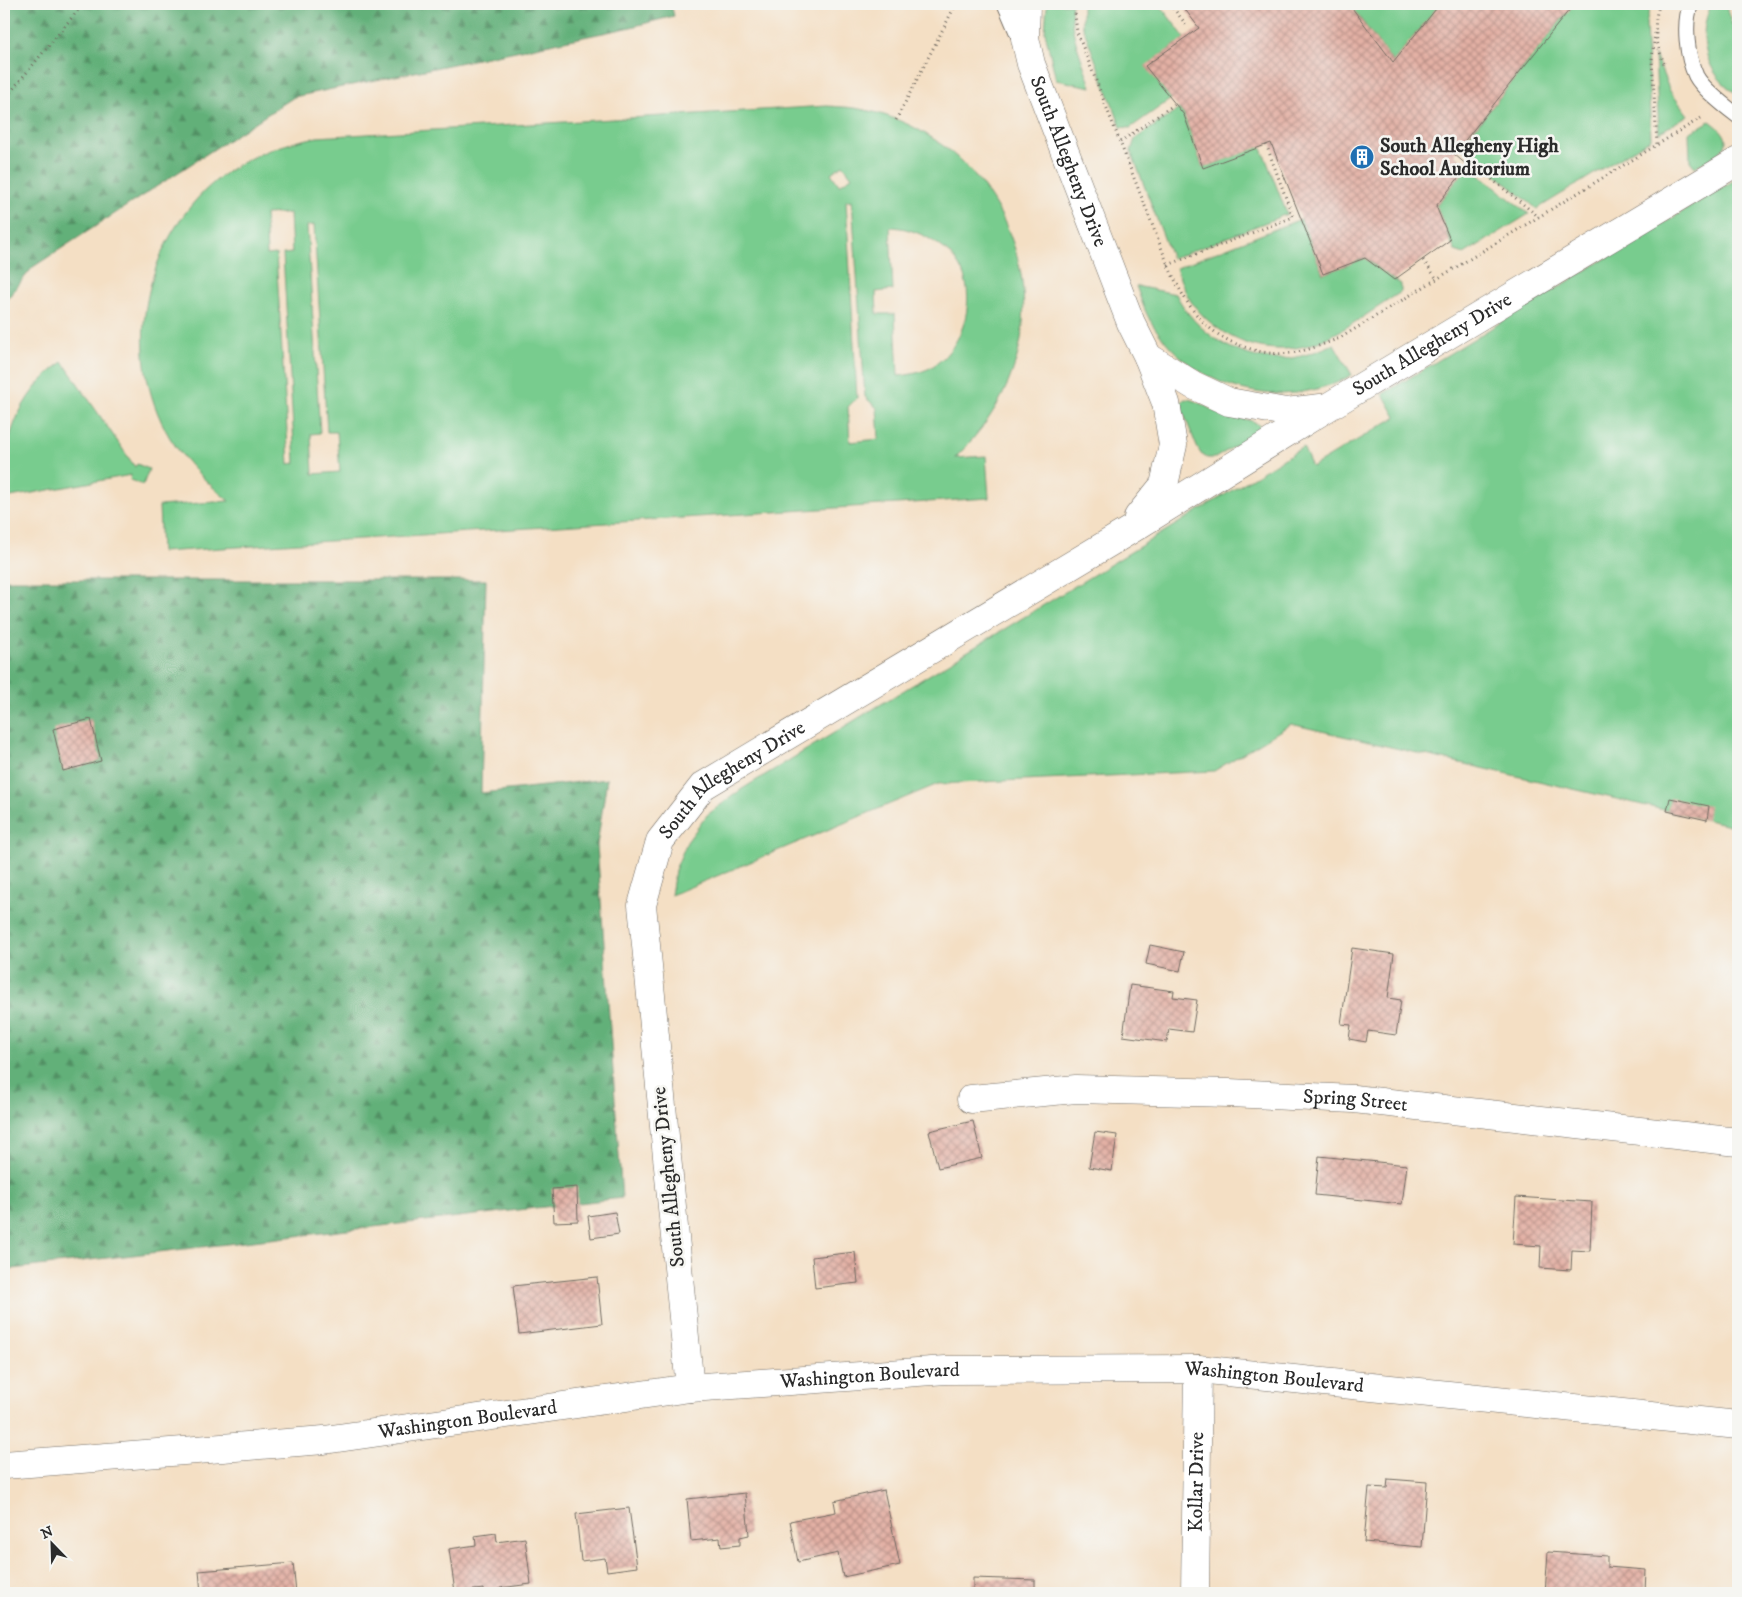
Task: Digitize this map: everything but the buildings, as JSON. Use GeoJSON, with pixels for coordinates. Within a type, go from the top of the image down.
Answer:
{"type":"FeatureCollection","features":[{"type":"Feature","properties":{"kind":"street","name":"South Allegheny Drive"},"geometry":{"type":"LineString","coordinates":[[1026,4],[1025,38],[1031,64],[1131,323],[1148,357],[1166,403],[1173,445],[1164,485],[1126,532]]}},
{"type":"Feature","properties":{"kind":"street","name":"South Allegheny Drive"},"geometry":{"type":"LineString","coordinates":[[690,1388],[642,905],[660,841],[703,786],[1126,532],[1328,407],[1738,162]]}},
{"type":"Feature","properties":{"kind":"street"},"geometry":{"type":"LineString","coordinates":[[1148,357],[1193,385],[1229,402],[1286,412],[1328,407]]}},
{"type":"Feature","properties":{"kind":"street","name":"Spring Street"},"geometry":{"type":"LineString","coordinates":[[971,1099],[1076,1089],[1229,1093],[1354,1099],[1738,1142]]}},
{"type":"Feature","properties":{"kind":"street","name":"Washington Boulevard"},"geometry":{"type":"LineString","coordinates":[[4,1465],[324,1440],[690,1388],[946,1370],[1198,1369],[1738,1425]]}},
{"type":"Feature","properties":{"kind":"street","name":"Kollar Drive"},"geometry":{"type":"LineString","coordinates":[[1195,1593],[1198,1369]]}},
{"type":"Feature","properties":{"kind":"lane"},"geometry":{"type":"LineString","coordinates":[[1004,4],[1031,64]]}},
{"type":"Feature","properties":{"kind":"lane"},"geometry":{"type":"LineString","coordinates":[[1691,4],[1687,14],[1688,48],[1696,76],[1718,101],[1738,116]]}},
{"type":"Feature","properties":{"kind":"path"},"geometry":{"type":"LineString","coordinates":[[4,100],[83,4]]}},
{"type":"Feature","properties":{"kind":"path"},"geometry":{"type":"LineString","coordinates":[[896,120],[956,4]]}},
{"type":"Feature","properties":{"kind":"path"},"geometry":{"type":"LineString","coordinates":[[1077,4],[1075,15],[1077,32],[1168,265],[1187,303],[1214,332],[1225,340],[1242,347],[1274,354],[1295,353],[1340,338],[1701,118],[1696,114]]}},
{"type":"Feature","properties":{"kind":"path"},"geometry":{"type":"LineString","coordinates":[[1170,4],[1188,27]]}},
{"type":"Feature","properties":{"kind":"path"},"geometry":{"type":"LineString","coordinates":[[1657,144],[1652,59],[1660,4]]}},
{"type":"Feature","properties":{"kind":"path"},"geometry":{"type":"LineString","coordinates":[[1655,28],[1658,46],[1666,70]]}},
{"type":"Feature","properties":{"kind":"path"},"geometry":{"type":"LineString","coordinates":[[1120,142],[1175,104]]}},
{"type":"Feature","properties":{"kind":"path"},"geometry":{"type":"LineString","coordinates":[[1168,265],[1293,217],[1289,200],[1266,144]]}},
{"type":"Feature","properties":{"kind":"path"},"geometry":{"type":"LineString","coordinates":[[1457,151],[1539,217]]}},
{"type":"Feature","properties":{"kind":"path"},"geometry":{"type":"LineString","coordinates":[[1423,260],[1437,279]]}},
{"type":"Feature","properties":{"kind":"green space"},"geometry":{"type":"Polygon","coordinates":[[[4,4],[671,4],[674,16],[627,28],[294,97],[33,267],[4,303],[4,4]]]}},
{"type":"Feature","properties":{"kind":"green space"},"geometry":{"type":"Polygon","coordinates":[[[1047,4],[1072,4],[1071,14],[1074,35],[1091,87],[1056,80],[1045,32],[1047,4]]]}},
{"type":"Feature","properties":{"kind":"green space"},"geometry":{"type":"Polygon","coordinates":[[[1082,4],[1159,4],[1185,38],[1146,66],[1171,99],[1130,128],[1121,127],[1082,25],[1082,4]]]}},
{"type":"Feature","properties":{"kind":"green space"},"geometry":{"type":"Polygon","coordinates":[[[1349,4],[1440,4],[1393,62],[1349,4]]]}},
{"type":"Feature","properties":{"kind":"green space"},"geometry":{"type":"Polygon","coordinates":[[[1574,4],[1651,4],[1646,23],[1651,139],[1537,209],[1461,146],[1574,4]]]}},
{"type":"Feature","properties":{"kind":"green space"},"geometry":{"type":"Polygon","coordinates":[[[1712,4],[1725,4],[1732,25],[1738,18],[1738,94],[1727,87],[1718,77],[1711,66],[1707,54],[1704,42],[1704,29],[1712,4]]]}},
{"type":"Feature","properties":{"kind":"green space"},"geometry":{"type":"Polygon","coordinates":[[[1655,55],[1670,91],[1688,115],[1659,133],[1655,55]]]}},
{"type":"Feature","properties":{"kind":"green space"},"geometry":{"type":"Polygon","coordinates":[[[827,106],[865,110],[906,123],[942,145],[973,173],[997,207],[1014,245],[1022,286],[1023,328],[1013,370],[1003,395],[989,417],[955,458],[986,456],[989,498],[161,552],[159,506],[229,501],[205,480],[183,456],[170,438],[154,404],[146,369],[144,333],[148,297],[158,262],[174,229],[196,200],[223,175],[245,161],[268,151],[317,137],[827,106]],[[843,165],[831,173],[839,185],[852,177],[843,165]],[[852,200],[846,201],[857,398],[848,407],[850,442],[879,439],[877,408],[865,397],[852,200]],[[290,213],[265,214],[267,255],[276,254],[289,464],[295,463],[283,254],[292,253],[290,213]],[[314,225],[307,226],[320,433],[311,434],[313,474],[340,472],[337,432],[327,432],[314,225]],[[890,227],[893,290],[876,292],[877,314],[895,314],[898,376],[914,374],[928,369],[940,361],[957,339],[967,312],[966,284],[962,271],[956,261],[940,245],[910,230],[890,227]]]}},
{"type":"Feature","properties":{"kind":"green space"},"geometry":{"type":"Polygon","coordinates":[[[1179,109],[1184,115],[1203,168],[1261,146],[1287,214],[1172,259],[1131,151],[1135,139],[1179,109]]]}},
{"type":"Feature","properties":{"kind":"green space"},"geometry":{"type":"Polygon","coordinates":[[[1710,121],[1720,129],[1725,136],[1726,142],[1719,152],[1695,167],[1690,161],[1689,133],[1710,121]]]}},
{"type":"Feature","properties":{"kind":"green space"},"geometry":{"type":"Polygon","coordinates":[[[1468,166],[1529,214],[1464,254],[1455,251],[1436,206],[1468,166]]]}},
{"type":"Feature","properties":{"kind":"green space"},"geometry":{"type":"Polygon","coordinates":[[[1738,178],[1738,827],[1291,724],[1214,771],[938,784],[671,895],[675,870],[687,842],[707,815],[742,789],[1303,447],[1312,467],[1396,417],[1383,394],[1738,178]]]}},
{"type":"Feature","properties":{"kind":"green space"},"geometry":{"type":"Polygon","coordinates":[[[1301,219],[1323,274],[1365,258],[1401,284],[1401,292],[1352,324],[1322,340],[1304,346],[1285,349],[1249,344],[1232,337],[1202,315],[1190,300],[1176,268],[1301,219]]]}},
{"type":"Feature","properties":{"kind":"green space"},"geometry":{"type":"Polygon","coordinates":[[[1136,286],[1176,294],[1184,308],[1206,332],[1220,342],[1250,355],[1282,359],[1309,354],[1334,344],[1352,375],[1325,387],[1298,393],[1270,394],[1243,389],[1217,380],[1193,366],[1171,348],[1150,320],[1136,286]]]}},
{"type":"Feature","properties":{"kind":"green space"},"geometry":{"type":"Polygon","coordinates":[[[63,362],[135,467],[137,464],[149,469],[143,485],[130,480],[131,475],[5,498],[4,478],[6,459],[9,440],[15,422],[34,389],[63,362]]]}},
{"type":"Feature","properties":{"kind":"green space"},"geometry":{"type":"Polygon","coordinates":[[[1190,399],[1222,415],[1252,421],[1260,426],[1256,433],[1215,458],[1207,458],[1201,454],[1197,447],[1181,407],[1182,401],[1190,399]]]}},
{"type":"Feature","properties":{"kind":"green space"},"geometry":{"type":"Polygon","coordinates":[[[4,580],[486,580],[481,793],[607,779],[597,845],[622,1198],[4,1270],[4,580]]]}},
{"type":"Feature","properties":{"kind":"place","name":"South Allegheny High School Auditorium"},"geometry":{"type":"Point","coordinates":[1362,157]}}]}
